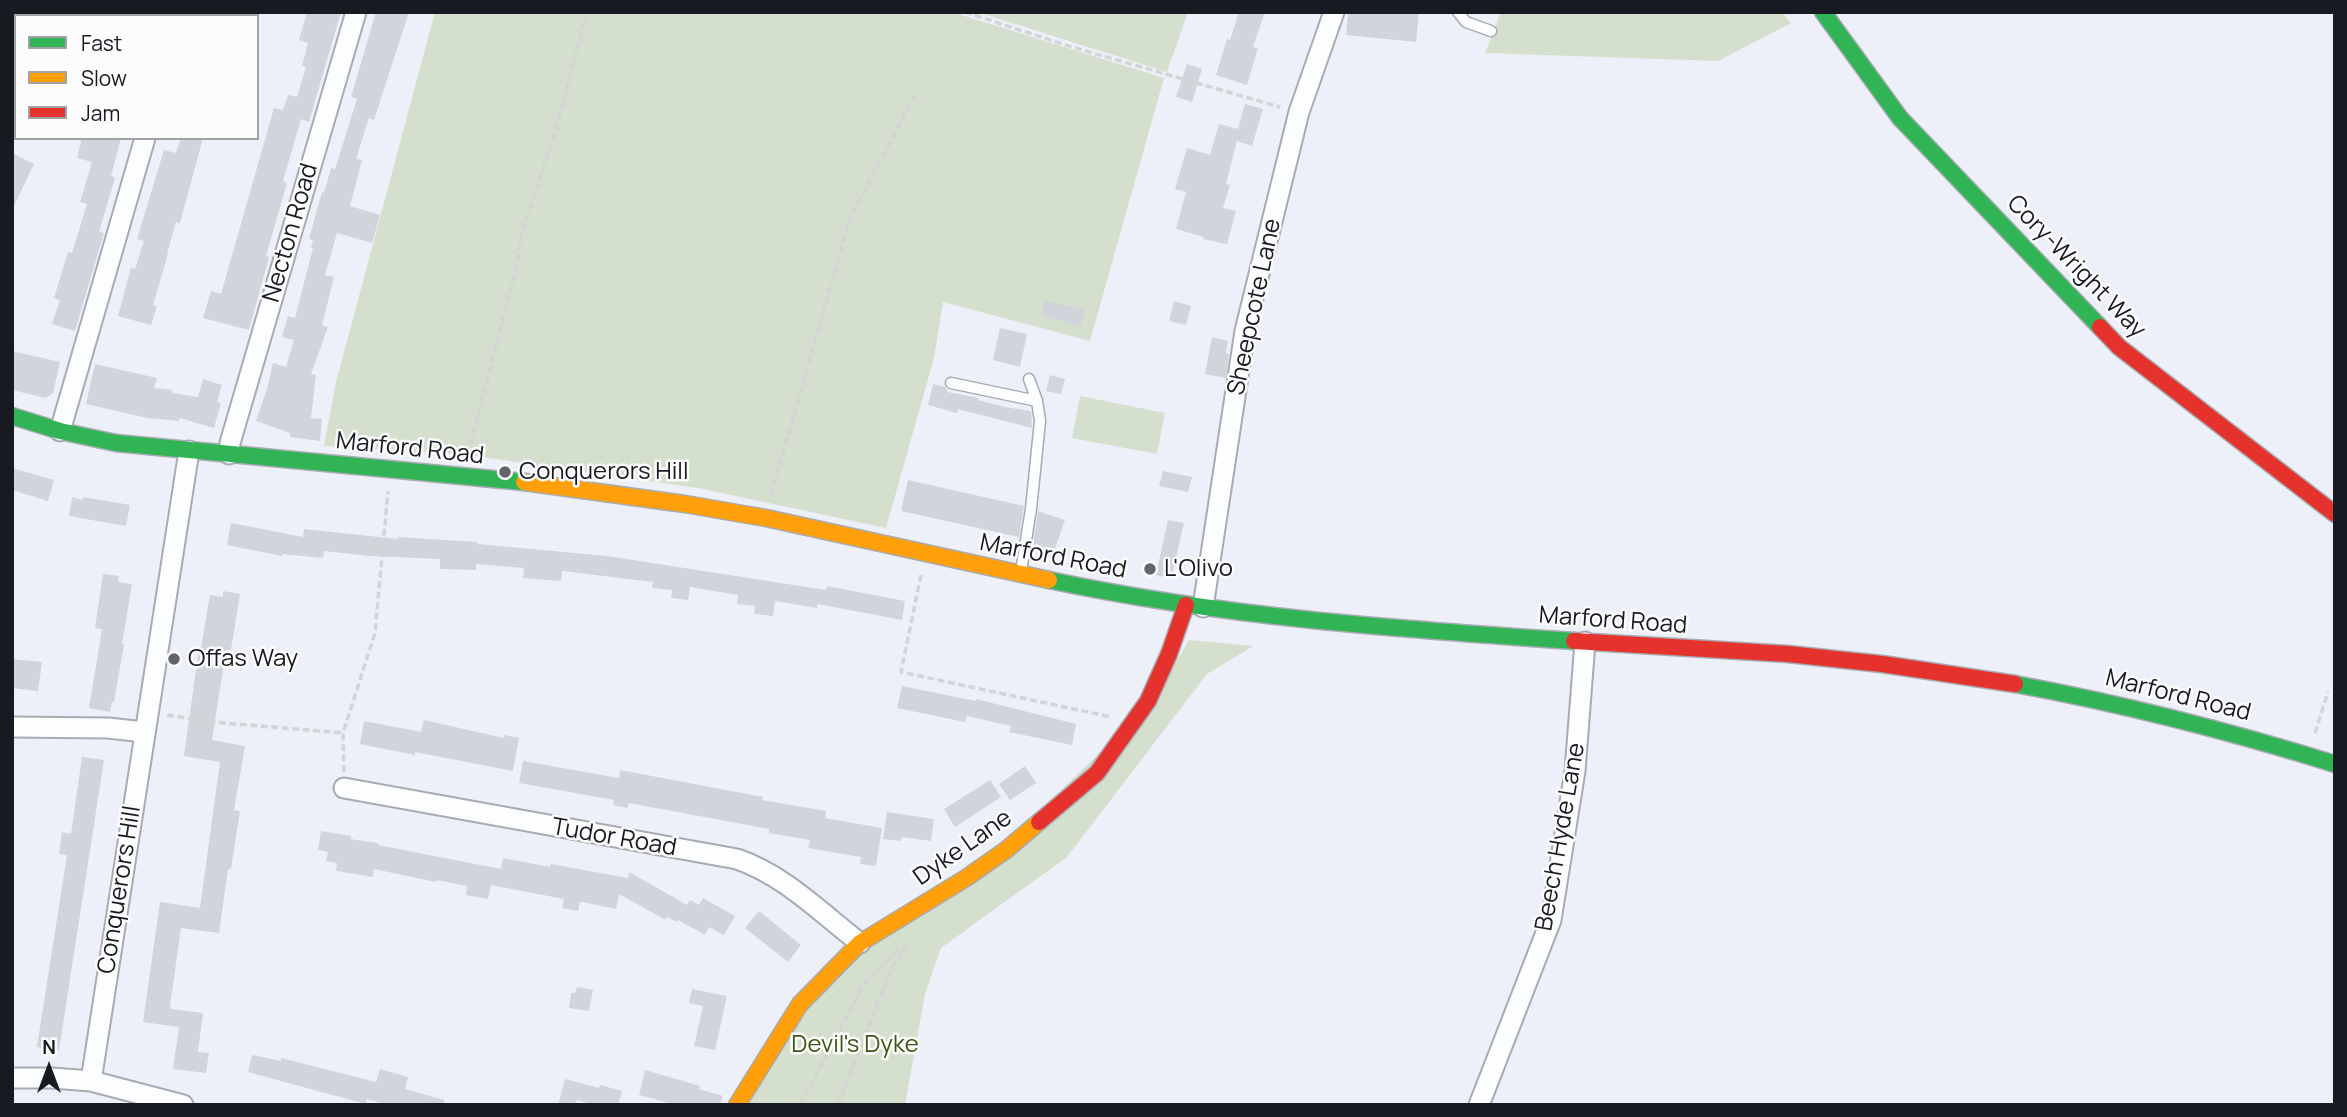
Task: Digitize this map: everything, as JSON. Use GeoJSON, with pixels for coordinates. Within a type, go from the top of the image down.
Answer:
{"type":"FeatureCollection","features":[{"type":"Feature","properties":{"kind":"street","name":"Necton Road"},"geometry":{"type":"LineString","coordinates":[[229,454],[356,12]]}},
{"type":"Feature","properties":{"kind":"street","name":"Sheepcote Lane"},"geometry":{"type":"LineString","coordinates":[[1195,606],[1245,331],[1299,112],[1334,12]]}},
{"type":"Feature","properties":{"kind":"street","name":"Cory-Wright Way"},"geometry":{"type":"LineString","coordinates":[[1823,12],[1900,118],[2119,347],[2335,514]]}},
{"type":"Feature","properties":{"kind":"street"},"geometry":{"type":"LineString","coordinates":[[60,431],[144,140]]}},
{"type":"Feature","properties":{"kind":"street","name":"Marford Road"},"geometry":{"type":"LineString","coordinates":[[12,416],[60,431],[116,443],[587,490],[765,518],[1101,592],[1195,606],[1348,624],[1815,657],[1953,675],[2078,695],[2165,713],[2335,764]]}},
{"type":"Feature","properties":{"kind":"street","name":"Conquerors Hill"},"geometry":{"type":"LineString","coordinates":[[90,1081],[189,451]]}},
{"type":"Feature","properties":{"kind":"street","name":"Dyke Lane"},"geometry":{"type":"LineString","coordinates":[[737,1105],[800,1004],[860,943],[966,878],[1006,850],[1097,773],[1148,701],[1195,606]]}},
{"type":"Feature","properties":{"kind":"street","name":"Beech Hyde Lane"},"geometry":{"type":"LineString","coordinates":[[1479,1105],[1551,920],[1576,771],[1586,642]]}},
{"type":"Feature","properties":{"kind":"street"},"geometry":{"type":"LineString","coordinates":[[12,727],[108,729],[146,722]]}},
{"type":"Feature","properties":{"kind":"street","name":"Tudor Road"},"geometry":{"type":"LineString","coordinates":[[344,788],[737,859],[775,876],[860,943]]}},
{"type":"Feature","properties":{"kind":"street"},"geometry":{"type":"LineString","coordinates":[[12,1077],[90,1081],[183,1105]]}},
{"type":"Feature","properties":{"kind":"lane"},"geometry":{"type":"LineString","coordinates":[[1458,12],[1466,22],[1491,31]]}},
{"type":"Feature","properties":{"kind":"lane"},"geometry":{"type":"LineString","coordinates":[[1020,575],[1031,509],[1040,421],[1037,401],[1029,379]]}},
{"type":"Feature","properties":{"kind":"lane"},"geometry":{"type":"LineString","coordinates":[[951,383],[1037,401]]}},
{"type":"Feature","properties":{"kind":"path"},"geometry":{"type":"LineString","coordinates":[[463,477],[518,261],[521,236],[556,129],[587,12]]}},
{"type":"Feature","properties":{"kind":"path"},"geometry":{"type":"LineString","coordinates":[[965,12],[1072,47],[1299,112]]}},
{"type":"Feature","properties":{"kind":"path"},"geometry":{"type":"LineString","coordinates":[[765,518],[850,218],[917,91]]}},
{"type":"Feature","properties":{"kind":"path"},"geometry":{"type":"LineString","coordinates":[[344,788],[342,733],[374,633],[390,470]]}},
{"type":"Feature","properties":{"kind":"path"},"geometry":{"type":"LineString","coordinates":[[925,554],[901,673],[1133,722]]}},
{"type":"Feature","properties":{"kind":"path"},"geometry":{"type":"LineString","coordinates":[[2307,755],[2328,692]]}},
{"type":"Feature","properties":{"kind":"path"},"geometry":{"type":"LineString","coordinates":[[146,722],[213,722],[342,733]]}},
{"type":"Feature","properties":{"kind":"path"},"geometry":{"type":"LineString","coordinates":[[800,1105],[864,984],[912,936],[891,969],[838,1105]]}},
{"type":"Feature","properties":{"kind":"green space"},"geometry":{"type":"Polygon","coordinates":[[[12,12],[74,12],[14,14],[12,136],[12,12]]]}},
{"type":"Feature","properties":{"kind":"green space"},"geometry":{"type":"Polygon","coordinates":[[[435,12],[952,12],[1164,78],[1090,341],[943,302],[934,358],[886,528],[698,488],[468,455],[324,446],[336,382],[435,12]]]}},
{"type":"Feature","properties":{"kind":"green space"},"geometry":{"type":"Polygon","coordinates":[[[977,12],[1188,12],[1167,72],[977,12]]]}},
{"type":"Feature","properties":{"kind":"green space"},"geometry":{"type":"Polygon","coordinates":[[[1501,12],[1782,12],[1791,23],[1718,61],[1485,53],[1501,12]]]}},
{"type":"Feature","properties":{"kind":"green space"},"geometry":{"type":"Polygon","coordinates":[[[1080,396],[1165,413],[1157,454],[1072,438],[1080,396]]]}},
{"type":"Feature","properties":{"kind":"green space","name":"Devil's Dyke"},"geometry":{"type":"Polygon","coordinates":[[[1189,640],[1253,646],[1207,674],[1067,857],[941,948],[925,994],[905,1105],[746,1105],[809,1005],[875,936],[967,883],[1155,698],[1189,640]]]}},
{"type":"Feature","properties":{"kind":"building"},"geometry":{"type":"Polygon","coordinates":[[[307,12],[341,12],[309,122],[301,119],[283,181],[287,183],[249,330],[203,318],[211,291],[221,294],[274,108],[283,110],[288,95],[297,97],[306,67],[302,66],[308,43],[299,40],[307,12]]]}},
{"type":"Feature","properties":{"kind":"building"},"geometry":{"type":"Polygon","coordinates":[[[376,12],[409,12],[374,120],[369,118],[356,159],[362,160],[350,206],[380,215],[372,243],[337,233],[325,275],[334,277],[322,325],[328,327],[311,374],[316,375],[311,418],[322,419],[320,441],[290,437],[290,433],[256,421],[273,363],[286,367],[294,340],[282,337],[288,316],[295,318],[313,248],[313,240],[309,239],[322,192],[324,193],[331,168],[335,169],[357,99],[351,97],[376,12]]]}},
{"type":"Feature","properties":{"kind":"building"},"geometry":{"type":"Polygon","coordinates":[[[1239,12],[1265,12],[1253,47],[1258,48],[1247,85],[1216,75],[1239,12]]]}},
{"type":"Feature","properties":{"kind":"building"},"geometry":{"type":"Polygon","coordinates":[[[1348,12],[1419,12],[1416,42],[1346,35],[1348,12]]]}},
{"type":"Feature","properties":{"kind":"building"},"geometry":{"type":"Polygon","coordinates":[[[1187,64],[1202,69],[1192,102],[1176,97],[1187,64]]]}},
{"type":"Feature","properties":{"kind":"building"},"geometry":{"type":"Polygon","coordinates":[[[1245,104],[1263,109],[1252,146],[1237,141],[1226,184],[1230,185],[1223,208],[1236,211],[1227,244],[1176,229],[1186,192],[1175,189],[1187,148],[1210,155],[1219,124],[1238,129],[1245,104]]]}},
{"type":"Feature","properties":{"kind":"building"},"geometry":{"type":"Polygon","coordinates":[[[82,140],[120,140],[111,176],[115,178],[99,232],[104,233],[75,331],[52,324],[60,300],[54,298],[87,204],[80,202],[92,162],[77,158],[82,140]]]}},
{"type":"Feature","properties":{"kind":"building"},"geometry":{"type":"Polygon","coordinates":[[[180,140],[202,140],[180,223],[176,222],[167,254],[153,305],[157,306],[151,325],[118,316],[131,268],[135,269],[144,241],[137,239],[164,150],[176,153],[180,140]]]}},
{"type":"Feature","properties":{"kind":"building"},"geometry":{"type":"Polygon","coordinates":[[[12,153],[34,164],[12,210],[12,153]]]}},
{"type":"Feature","properties":{"kind":"building"},"geometry":{"type":"Polygon","coordinates":[[[1045,300],[1085,310],[1081,326],[1041,316],[1045,300]]]}},
{"type":"Feature","properties":{"kind":"building"},"geometry":{"type":"Polygon","coordinates":[[[1174,301],[1191,306],[1186,325],[1169,321],[1174,301]]]}},
{"type":"Feature","properties":{"kind":"building"},"geometry":{"type":"Polygon","coordinates":[[[1000,328],[1027,334],[1020,367],[993,360],[1000,328]]]}},
{"type":"Feature","properties":{"kind":"building"},"geometry":{"type":"Polygon","coordinates":[[[1212,337],[1228,341],[1226,378],[1205,374],[1212,337]]]}},
{"type":"Feature","properties":{"kind":"building"},"geometry":{"type":"Polygon","coordinates":[[[12,351],[60,362],[53,393],[46,398],[12,390],[12,351]]]}},
{"type":"Feature","properties":{"kind":"building"},"geometry":{"type":"Polygon","coordinates":[[[95,364],[157,378],[154,388],[172,390],[172,393],[198,397],[203,379],[222,385],[217,402],[221,403],[214,428],[180,418],[179,421],[147,418],[86,404],[95,364]]]}},
{"type":"Feature","properties":{"kind":"building"},"geometry":{"type":"Polygon","coordinates":[[[1050,375],[1065,379],[1061,394],[1046,391],[1050,375]]]}},
{"type":"Feature","properties":{"kind":"building"},"geometry":{"type":"Polygon","coordinates":[[[933,384],[945,387],[948,392],[1031,411],[1032,428],[958,409],[957,413],[928,405],[933,384]]]}},
{"type":"Feature","properties":{"kind":"building"},"geometry":{"type":"Polygon","coordinates":[[[12,468],[54,480],[48,501],[12,490],[12,468]]]}},
{"type":"Feature","properties":{"kind":"building"},"geometry":{"type":"Polygon","coordinates":[[[1163,471],[1192,477],[1188,492],[1159,486],[1163,471]]]}},
{"type":"Feature","properties":{"kind":"building"},"geometry":{"type":"Polygon","coordinates":[[[908,480],[1024,506],[1019,537],[901,511],[908,480]]]}},
{"type":"Feature","properties":{"kind":"building"},"geometry":{"type":"Polygon","coordinates":[[[72,497],[130,505],[126,526],[69,516],[72,497]]]}},
{"type":"Feature","properties":{"kind":"building"},"geometry":{"type":"Polygon","coordinates":[[[1038,511],[1065,520],[1052,557],[1032,550],[1038,511]]]}},
{"type":"Feature","properties":{"kind":"building"},"geometry":{"type":"Polygon","coordinates":[[[1168,520],[1184,523],[1171,579],[1156,575],[1168,520]]]}},
{"type":"Feature","properties":{"kind":"building"},"geometry":{"type":"Polygon","coordinates":[[[231,523],[303,537],[304,529],[398,539],[477,542],[607,556],[826,590],[827,586],[905,601],[902,620],[818,604],[817,608],[775,601],[773,616],[754,614],[755,606],[737,604],[738,595],[690,587],[688,600],[671,598],[672,590],[652,588],[653,582],[562,571],[561,581],[523,578],[524,568],[476,564],[476,570],[440,569],[440,559],[324,551],[323,558],[282,556],[227,545],[231,523]]]}},
{"type":"Feature","properties":{"kind":"building"},"geometry":{"type":"Polygon","coordinates":[[[103,574],[119,576],[118,582],[132,584],[124,644],[110,712],[89,708],[102,629],[95,628],[103,574]]]}},
{"type":"Feature","properties":{"kind":"building"},"geometry":{"type":"Polygon","coordinates":[[[223,591],[240,594],[231,650],[226,650],[212,740],[245,746],[234,810],[240,811],[219,933],[181,928],[170,1006],[171,1009],[203,1013],[198,1052],[209,1053],[206,1073],[173,1069],[179,1027],[143,1022],[160,902],[200,908],[220,762],[184,756],[199,648],[210,595],[223,597],[223,591]]]}},
{"type":"Feature","properties":{"kind":"building"},"geometry":{"type":"Polygon","coordinates":[[[12,659],[42,662],[38,691],[12,688],[12,659]]]}},
{"type":"Feature","properties":{"kind":"building"},"geometry":{"type":"Polygon","coordinates":[[[902,686],[976,699],[1076,724],[1072,745],[1009,732],[1011,726],[967,716],[965,722],[897,708],[902,686]]]}},
{"type":"Feature","properties":{"kind":"building"},"geometry":{"type":"Polygon","coordinates":[[[424,720],[504,738],[504,735],[519,738],[513,771],[360,744],[364,721],[421,732],[424,720]]]}},
{"type":"Feature","properties":{"kind":"building"},"geometry":{"type":"Polygon","coordinates":[[[82,757],[104,760],[59,1050],[37,1047],[67,855],[59,854],[62,832],[71,834],[82,757]]]}},
{"type":"Feature","properties":{"kind":"building"},"geometry":{"type":"Polygon","coordinates":[[[523,761],[619,778],[620,770],[826,811],[825,818],[882,828],[876,866],[860,864],[861,857],[808,848],[810,840],[769,833],[769,829],[629,803],[627,808],[613,805],[614,800],[519,783],[523,761]]]}},
{"type":"Feature","properties":{"kind":"building"},"geometry":{"type":"Polygon","coordinates":[[[1025,766],[1036,783],[1010,800],[999,784],[1025,766]]]}},
{"type":"Feature","properties":{"kind":"building"},"geometry":{"type":"Polygon","coordinates":[[[990,780],[1001,797],[955,827],[944,809],[990,780]]]}},
{"type":"Feature","properties":{"kind":"building"},"geometry":{"type":"Polygon","coordinates":[[[887,812],[934,819],[931,841],[902,837],[901,841],[883,839],[887,812]]]}},
{"type":"Feature","properties":{"kind":"building"},"geometry":{"type":"Polygon","coordinates":[[[321,831],[501,869],[503,858],[628,878],[629,872],[687,905],[690,900],[699,905],[703,898],[735,916],[724,935],[709,927],[705,935],[678,920],[677,922],[667,917],[666,920],[619,894],[616,909],[580,902],[578,911],[562,908],[564,899],[491,885],[488,899],[466,895],[467,886],[437,880],[436,882],[374,869],[373,877],[336,871],[337,863],[326,861],[328,852],[318,850],[321,831]]]}},
{"type":"Feature","properties":{"kind":"building"},"geometry":{"type":"Polygon","coordinates":[[[759,911],[801,945],[788,962],[745,928],[759,911]]]}},
{"type":"Feature","properties":{"kind":"building"},"geometry":{"type":"Polygon","coordinates":[[[577,987],[593,990],[589,1011],[569,1008],[571,993],[575,993],[577,987]]]}},
{"type":"Feature","properties":{"kind":"building"},"geometry":{"type":"Polygon","coordinates":[[[692,989],[727,996],[715,1050],[694,1046],[703,1006],[689,1003],[692,989]]]}},
{"type":"Feature","properties":{"kind":"building"},"geometry":{"type":"Polygon","coordinates":[[[252,1055],[281,1061],[281,1058],[376,1082],[380,1069],[408,1077],[405,1089],[444,1100],[444,1105],[388,1105],[367,1099],[366,1104],[248,1072],[252,1055]]]}},
{"type":"Feature","properties":{"kind":"building"},"geometry":{"type":"Polygon","coordinates":[[[645,1070],[700,1086],[699,1089],[723,1096],[720,1105],[677,1105],[639,1095],[645,1070]]]}},
{"type":"Feature","properties":{"kind":"building"},"geometry":{"type":"Polygon","coordinates":[[[565,1079],[622,1091],[618,1105],[595,1105],[577,1100],[575,1105],[558,1105],[565,1079]]]}},
{"type":"Feature","properties":{"kind":"traffic: fast"},"geometry":{"type":"LineString","coordinates":[[1823,12],[1900,118],[2100,327]]}},
{"type":"Feature","properties":{"kind":"traffic: fast"},"geometry":{"type":"LineString","coordinates":[[12,416],[60,431],[116,443],[524,482]]}},
{"type":"Feature","properties":{"kind":"traffic: fast"},"geometry":{"type":"LineString","coordinates":[[1049,580],[1179,603],[1310,620],[1574,641]]}},
{"type":"Feature","properties":{"kind":"traffic: fast"},"geometry":{"type":"LineString","coordinates":[[2015,684],[2176,719],[2335,764]]}},
{"type":"Feature","properties":{"kind":"traffic: slow"},"geometry":{"type":"LineString","coordinates":[[524,482],[766,518],[1049,580]]}},
{"type":"Feature","properties":{"kind":"traffic: slow"},"geometry":{"type":"LineString","coordinates":[[737,1105],[800,1004],[860,943],[966,878],[1006,850],[1039,822]]}},
{"type":"Feature","properties":{"kind":"traffic: jam"},"geometry":{"type":"LineString","coordinates":[[2100,327],[2119,347],[2335,514]]}},
{"type":"Feature","properties":{"kind":"traffic: jam"},"geometry":{"type":"LineString","coordinates":[[1039,822],[1097,773],[1148,701],[1169,654],[1186,605]]}},
{"type":"Feature","properties":{"kind":"traffic: jam"},"geometry":{"type":"LineString","coordinates":[[1574,641],[1788,654],[1882,664],[2015,684]]}},
{"type":"Feature","properties":{"kind":"place","name":"Conquerors Hill"},"geometry":{"type":"Point","coordinates":[505,472]}},
{"type":"Feature","properties":{"kind":"place","name":"L'Olivo"},"geometry":{"type":"Point","coordinates":[1150,569]}},
{"type":"Feature","properties":{"kind":"place","name":"Offas Way"},"geometry":{"type":"Point","coordinates":[174,659]}}]}
